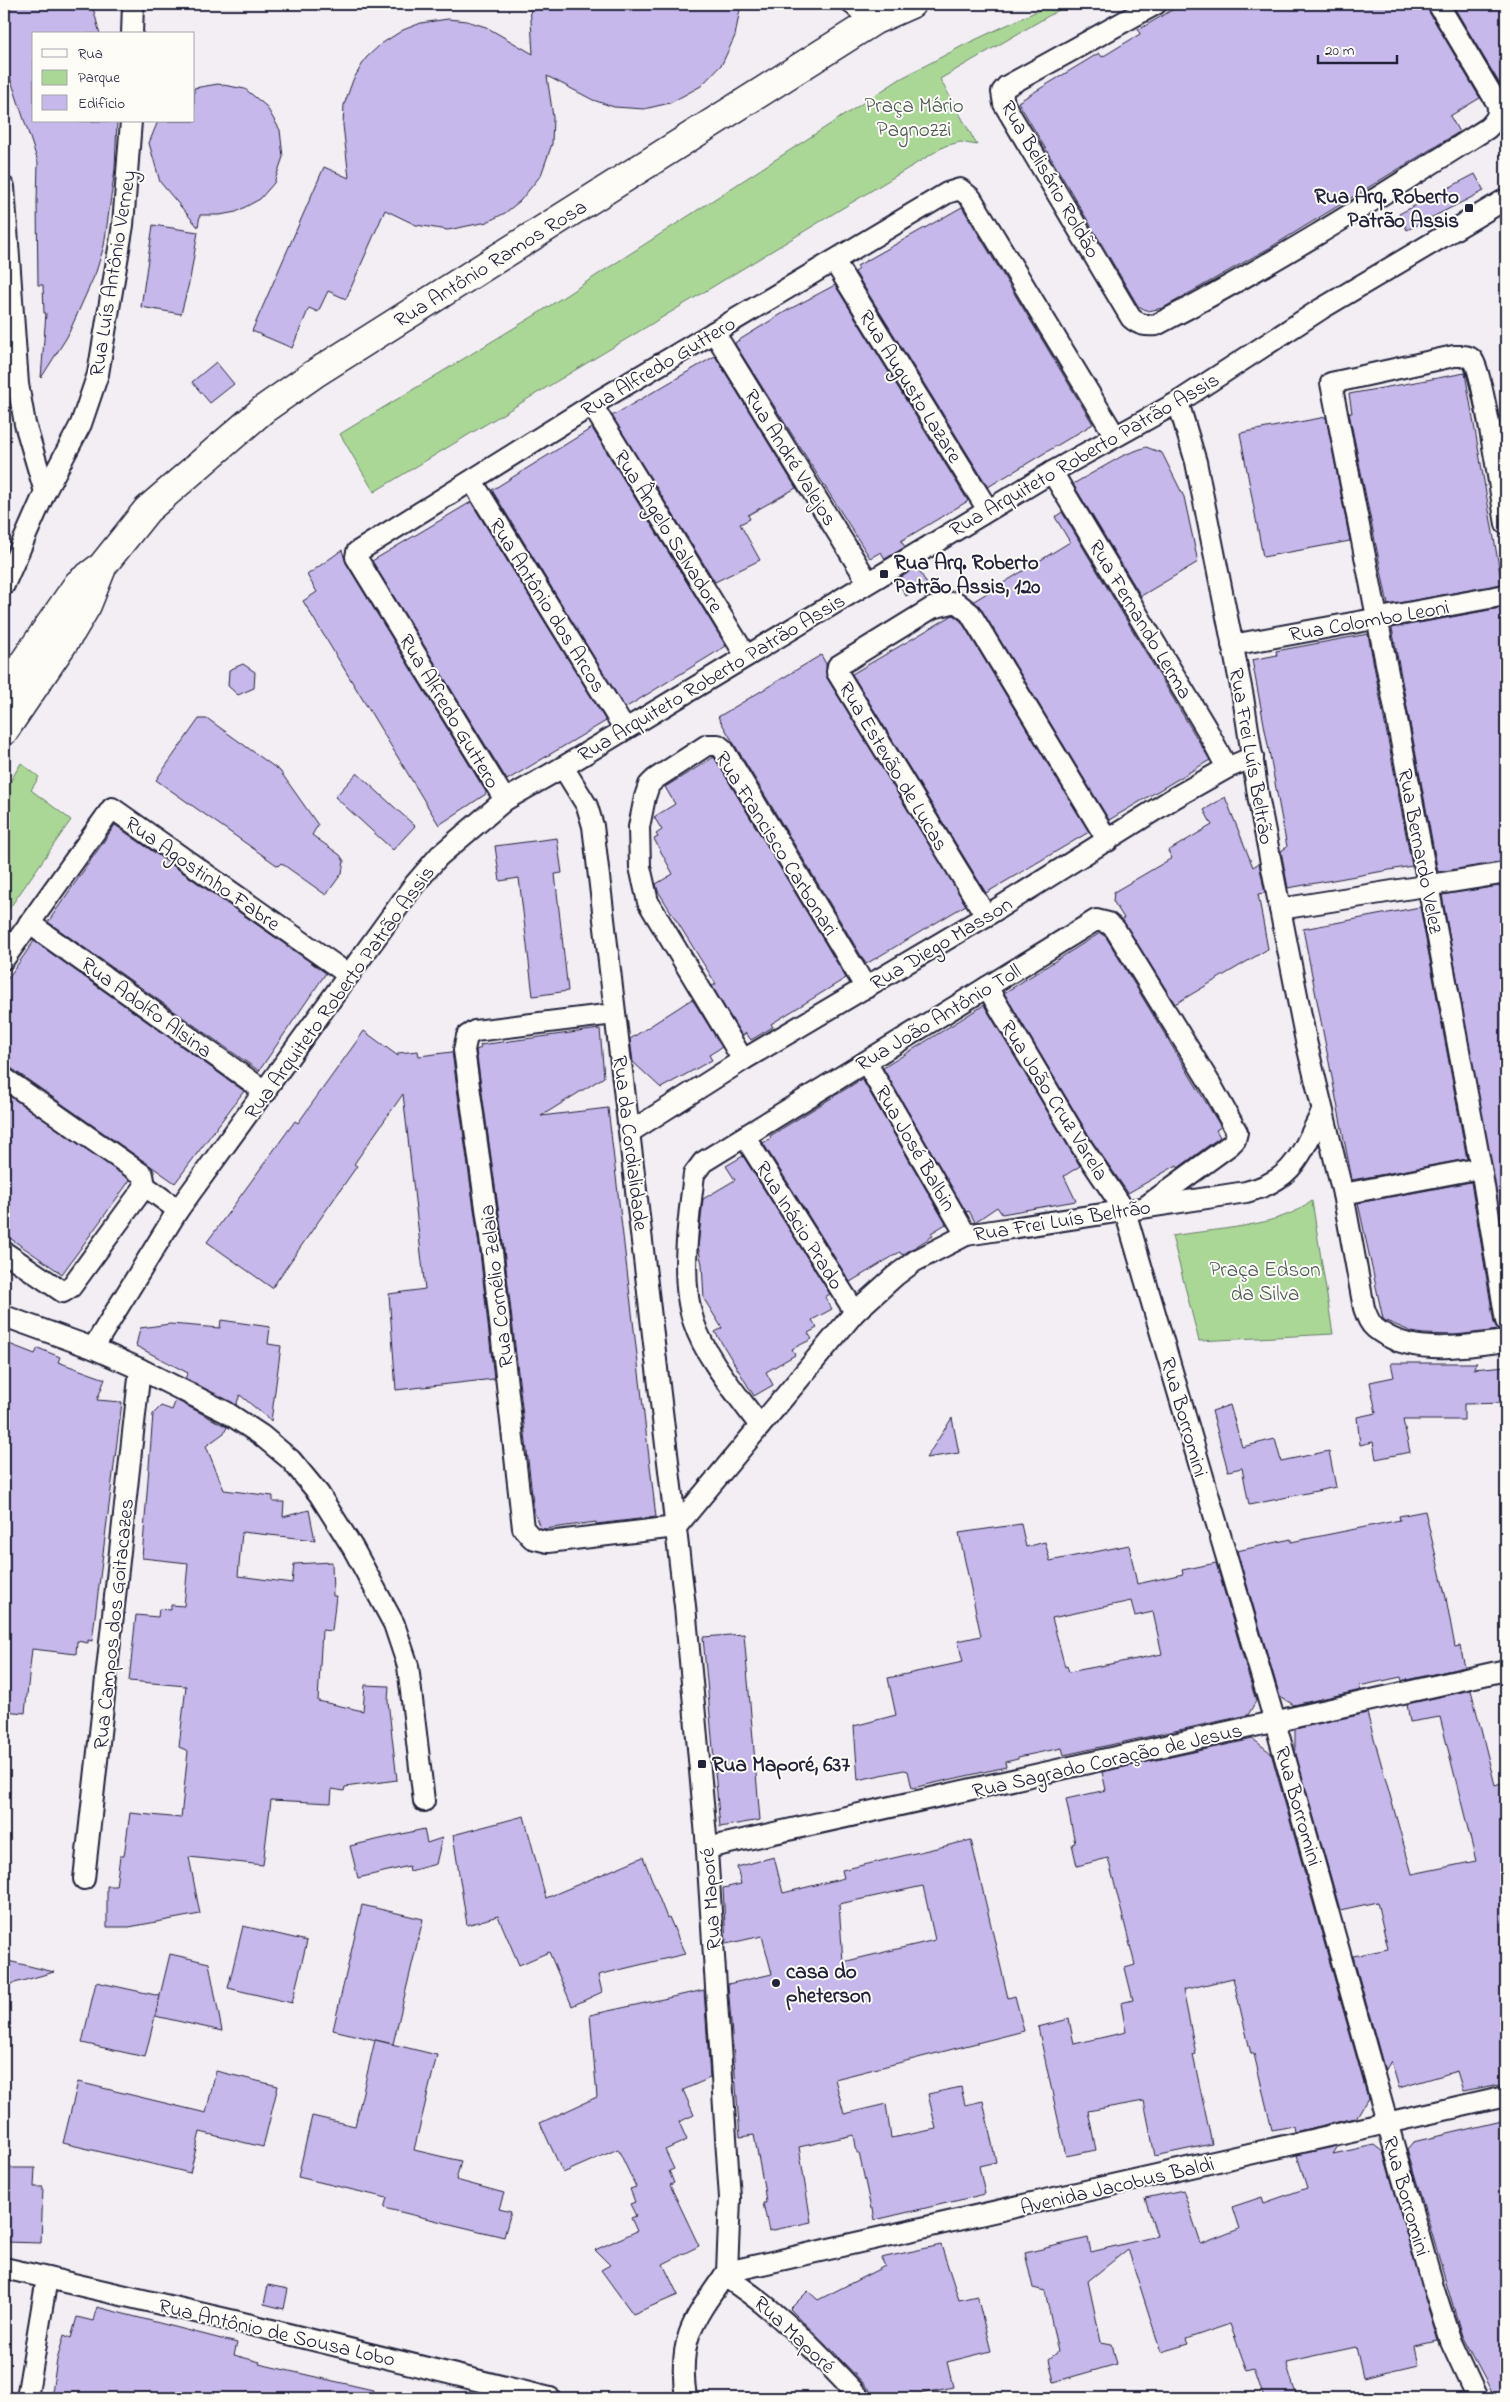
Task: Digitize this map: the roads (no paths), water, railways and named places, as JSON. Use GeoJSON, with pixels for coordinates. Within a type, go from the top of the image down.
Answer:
{"type":"FeatureCollection","features":[{"type":"Feature","properties":{"kind":"main road","name":"Rua Antônio Ramos Rosa"},"geometry":{"type":"LineString","coordinates":[[4,692],[78,584],[103,565],[147,510],[264,409],[300,384],[875,20],[911,4]]}},
{"type":"Feature","properties":{"kind":"main road","name":"Rua Antônio Ramos Rosa"},"geometry":{"type":"LineString","coordinates":[[4,731],[71,632],[87,604],[103,565]]}},
{"type":"Feature","properties":{"kind":"street"},"geometry":{"type":"LineString","coordinates":[[132,32],[133,4]]}},
{"type":"Feature","properties":{"kind":"street"},"geometry":{"type":"LineString","coordinates":[[853,4],[863,14],[875,20]]}},
{"type":"Feature","properties":{"kind":"street","name":"Rua Belisário Roldão"},"geometry":{"type":"LineString","coordinates":[[1156,4],[1007,86],[1002,92],[1004,104],[1131,318],[1138,324],[1156,325],[1268,264],[1488,128],[1499,112],[1497,104],[1438,4]]}},
{"type":"Feature","properties":{"kind":"street","name":"Rua Luís Antônio Verney"},"geometry":{"type":"LineString","coordinates":[[4,585],[45,492],[81,424],[98,374],[124,225],[131,122]]}},
{"type":"Feature","properties":{"kind":"street"},"geometry":{"type":"LineString","coordinates":[[4,186],[18,384],[25,424],[45,492]]}},
{"type":"Feature","properties":{"kind":"street","name":"Rua Alfredo Guttero"},"geometry":{"type":"LineString","coordinates":[[505,800],[356,556],[359,550],[592,405],[714,332],[960,188],[965,191],[1115,436]]}},
{"type":"Feature","properties":{"kind":"street","name":"Rua Arquiteto Roberto Patrão Assis"},"geometry":{"type":"LineString","coordinates":[[92,1348],[178,1210],[266,1092],[414,886],[439,856],[505,800],[563,767],[624,728],[1052,472],[1178,402],[1321,309],[1506,199]]}},
{"type":"Feature","properties":{"kind":"street","name":"Rua Augusto Lazare"},"geometry":{"type":"LineString","coordinates":[[834,261],[988,510]]}},
{"type":"Feature","properties":{"kind":"street","name":"Rua André Valejos"},"geometry":{"type":"LineString","coordinates":[[714,332],[868,582]]}},
{"type":"Feature","properties":{"kind":"street","name":"Rua Bernardo Velez"},"geometry":{"type":"LineString","coordinates":[[1506,524],[1478,367],[1473,360],[1464,356],[1454,356],[1331,383],[1481,1168],[1506,1321]]}},
{"type":"Feature","properties":{"kind":"street","name":"Rua Frei Luís Beltrão"},"geometry":{"type":"LineString","coordinates":[[1178,402],[1196,462],[1232,645],[1280,910],[1322,1112],[1343,1194],[1364,1308],[1369,1322],[1375,1328],[1406,1343],[1428,1347],[1455,1347],[1506,1342]]}},
{"type":"Feature","properties":{"kind":"street","name":"Rua Ângelo Salvadore"},"geometry":{"type":"LineString","coordinates":[[592,405],[746,656]]}},
{"type":"Feature","properties":{"kind":"street","name":"Rua Fernando Lerma"},"geometry":{"type":"LineString","coordinates":[[1052,472],[1206,728],[1227,768]]}},
{"type":"Feature","properties":{"kind":"street","name":"Rua Antônio dos Arcos"},"geometry":{"type":"LineString","coordinates":[[472,481],[624,728]]}},
{"type":"Feature","properties":{"kind":"street","name":"Rua Colombo Leoni"},"geometry":{"type":"LineString","coordinates":[[1232,645],[1506,595]]}},
{"type":"Feature","properties":{"kind":"street","name":"Rua Estevão de Lucas"},"geometry":{"type":"LineString","coordinates":[[986,916],[837,672],[838,666],[932,608],[956,602],[970,613],[1108,841]]}},
{"type":"Feature","properties":{"kind":"street","name":"Rua Francisco Carbonari"},"geometry":{"type":"LineString","coordinates":[[743,1060],[648,902],[640,867],[640,820],[649,785],[655,779],[707,745],[718,745],[723,749],[866,988]]}},
{"type":"Feature","properties":{"kind":"street","name":"Rua Diego Masson"},"geometry":{"type":"LineString","coordinates":[[630,1132],[743,1060],[986,916],[1174,798],[1227,768],[1253,757]]}},
{"type":"Feature","properties":{"kind":"street","name":"Rua da Cordialidade"},"geometry":{"type":"LineString","coordinates":[[563,767],[587,806],[593,826],[676,1527]]}},
{"type":"Feature","properties":{"kind":"street","name":"Rua Agostinho Fabre"},"geometry":{"type":"LineString","coordinates":[[4,959],[112,808],[349,975]]}},
{"type":"Feature","properties":{"kind":"street"},"geometry":{"type":"LineString","coordinates":[[1280,910],[1506,873]]}},
{"type":"Feature","properties":{"kind":"street","name":"Rua João Antônio Toll"},"geometry":{"type":"LineString","coordinates":[[760,1426],[704,1347],[693,1322],[688,1292],[687,1232],[694,1174],[703,1162],[987,988],[1090,922],[1103,921],[1115,929],[1237,1132],[1235,1140],[1230,1145],[1145,1207]]}},
{"type":"Feature","properties":{"kind":"street","name":"Rua Adolfo Alsina"},"geometry":{"type":"LineString","coordinates":[[29,923],[266,1092]]}},
{"type":"Feature","properties":{"kind":"street","name":"Rua João Cruz Varela"},"geometry":{"type":"LineString","coordinates":[[987,988],[1082,1147],[1125,1211]]}},
{"type":"Feature","properties":{"kind":"street","name":"Rua Cornélio Zelaia"},"geometry":{"type":"LineString","coordinates":[[614,1014],[475,1030],[467,1036],[464,1050],[492,1250],[523,1528],[532,1538],[548,1542],[676,1527]]}},
{"type":"Feature","properties":{"kind":"street","name":"Rua José Balbin"},"geometry":{"type":"LineString","coordinates":[[866,1062],[966,1235]]}},
{"type":"Feature","properties":{"kind":"street"},"geometry":{"type":"LineString","coordinates":[[4,1078],[143,1175],[145,1186],[178,1210]]}},
{"type":"Feature","properties":{"kind":"street","name":"Rua Frei Luís Beltrão"},"geometry":{"type":"LineString","coordinates":[[676,1527],[855,1312],[895,1276],[915,1261],[966,1235],[1125,1211],[1267,1186],[1286,1174],[1300,1154],[1322,1112]]}},
{"type":"Feature","properties":{"kind":"street","name":"Rua Inácio Prado"},"geometry":{"type":"LineString","coordinates":[[744,1137],[855,1312]]}},
{"type":"Feature","properties":{"kind":"street"},"geometry":{"type":"LineString","coordinates":[[1343,1194],[1481,1168]]}},
{"type":"Feature","properties":{"kind":"street"},"geometry":{"type":"LineString","coordinates":[[4,1252],[63,1292],[71,1286],[145,1186]]}},
{"type":"Feature","properties":{"kind":"street","name":"Rua Borromini"},"geometry":{"type":"LineString","coordinates":[[1125,1211],[1275,1722],[1387,2123],[1451,2342],[1477,2398]]}},
{"type":"Feature","properties":{"kind":"street"},"geometry":{"type":"LineString","coordinates":[[4,1316],[92,1348],[140,1369],[226,1412],[261,1435],[291,1460],[319,1494],[353,1548],[394,1624],[408,1666],[424,1801]]}},
{"type":"Feature","properties":{"kind":"street","name":"Rua Campos dos Goitacazes"},"geometry":{"type":"LineString","coordinates":[[84,1879],[140,1369]]}},
{"type":"Feature","properties":{"kind":"street","name":"Rua Maporé"},"geometry":{"type":"LineString","coordinates":[[676,1527],[707,1848],[730,2198],[725,2274],[769,2307],[809,2344],[860,2398]]}},
{"type":"Feature","properties":{"kind":"street","name":"Rua Sagrado Coração de Jesus"},"geometry":{"type":"LineString","coordinates":[[707,1848],[1506,1670]]}},
{"type":"Feature","properties":{"kind":"street","name":"Avenida Jacobus Baldi"},"geometry":{"type":"LineString","coordinates":[[725,2274],[1506,2096]]}},
{"type":"Feature","properties":{"kind":"street","name":"Rua Antônio de Sousa Lobo"},"geometry":{"type":"LineString","coordinates":[[4,2268],[242,2323],[550,2398]]}},
{"type":"Feature","properties":{"kind":"street"},"geometry":{"type":"LineString","coordinates":[[686,2398],[683,2355],[686,2341],[700,2310],[725,2274]]}},
{"type":"Feature","properties":{"kind":"street"},"geometry":{"type":"LineString","coordinates":[[27,2398],[47,2278]]}},
{"type":"Feature","properties":{"kind":"place","name":"Rua Arq. Roberto Patrão Assis"},"geometry":{"type":"Point","coordinates":[1469,208]}},
{"type":"Feature","properties":{"kind":"place","name":"Rua Arq. Roberto Patrão Assis, 120"},"geometry":{"type":"Point","coordinates":[884,574]}},
{"type":"Feature","properties":{"kind":"place","name":"Rua Maporé, 637"},"geometry":{"type":"Point","coordinates":[702,1764]}},
{"type":"Feature","properties":{"kind":"place","name":"casa do pheterson"},"geometry":{"type":"Point","coordinates":[776,1983]}},
{"type":"Feature","properties":{"kind":"park label","name":"Praça Mário Pagnozzi"},"geometry":{"type":"Point","coordinates":[914,117]}},
{"type":"Feature","properties":{"kind":"park label","name":"Praça Edson da Silva"},"geometry":{"type":"Point","coordinates":[1265,1281]}}]}
